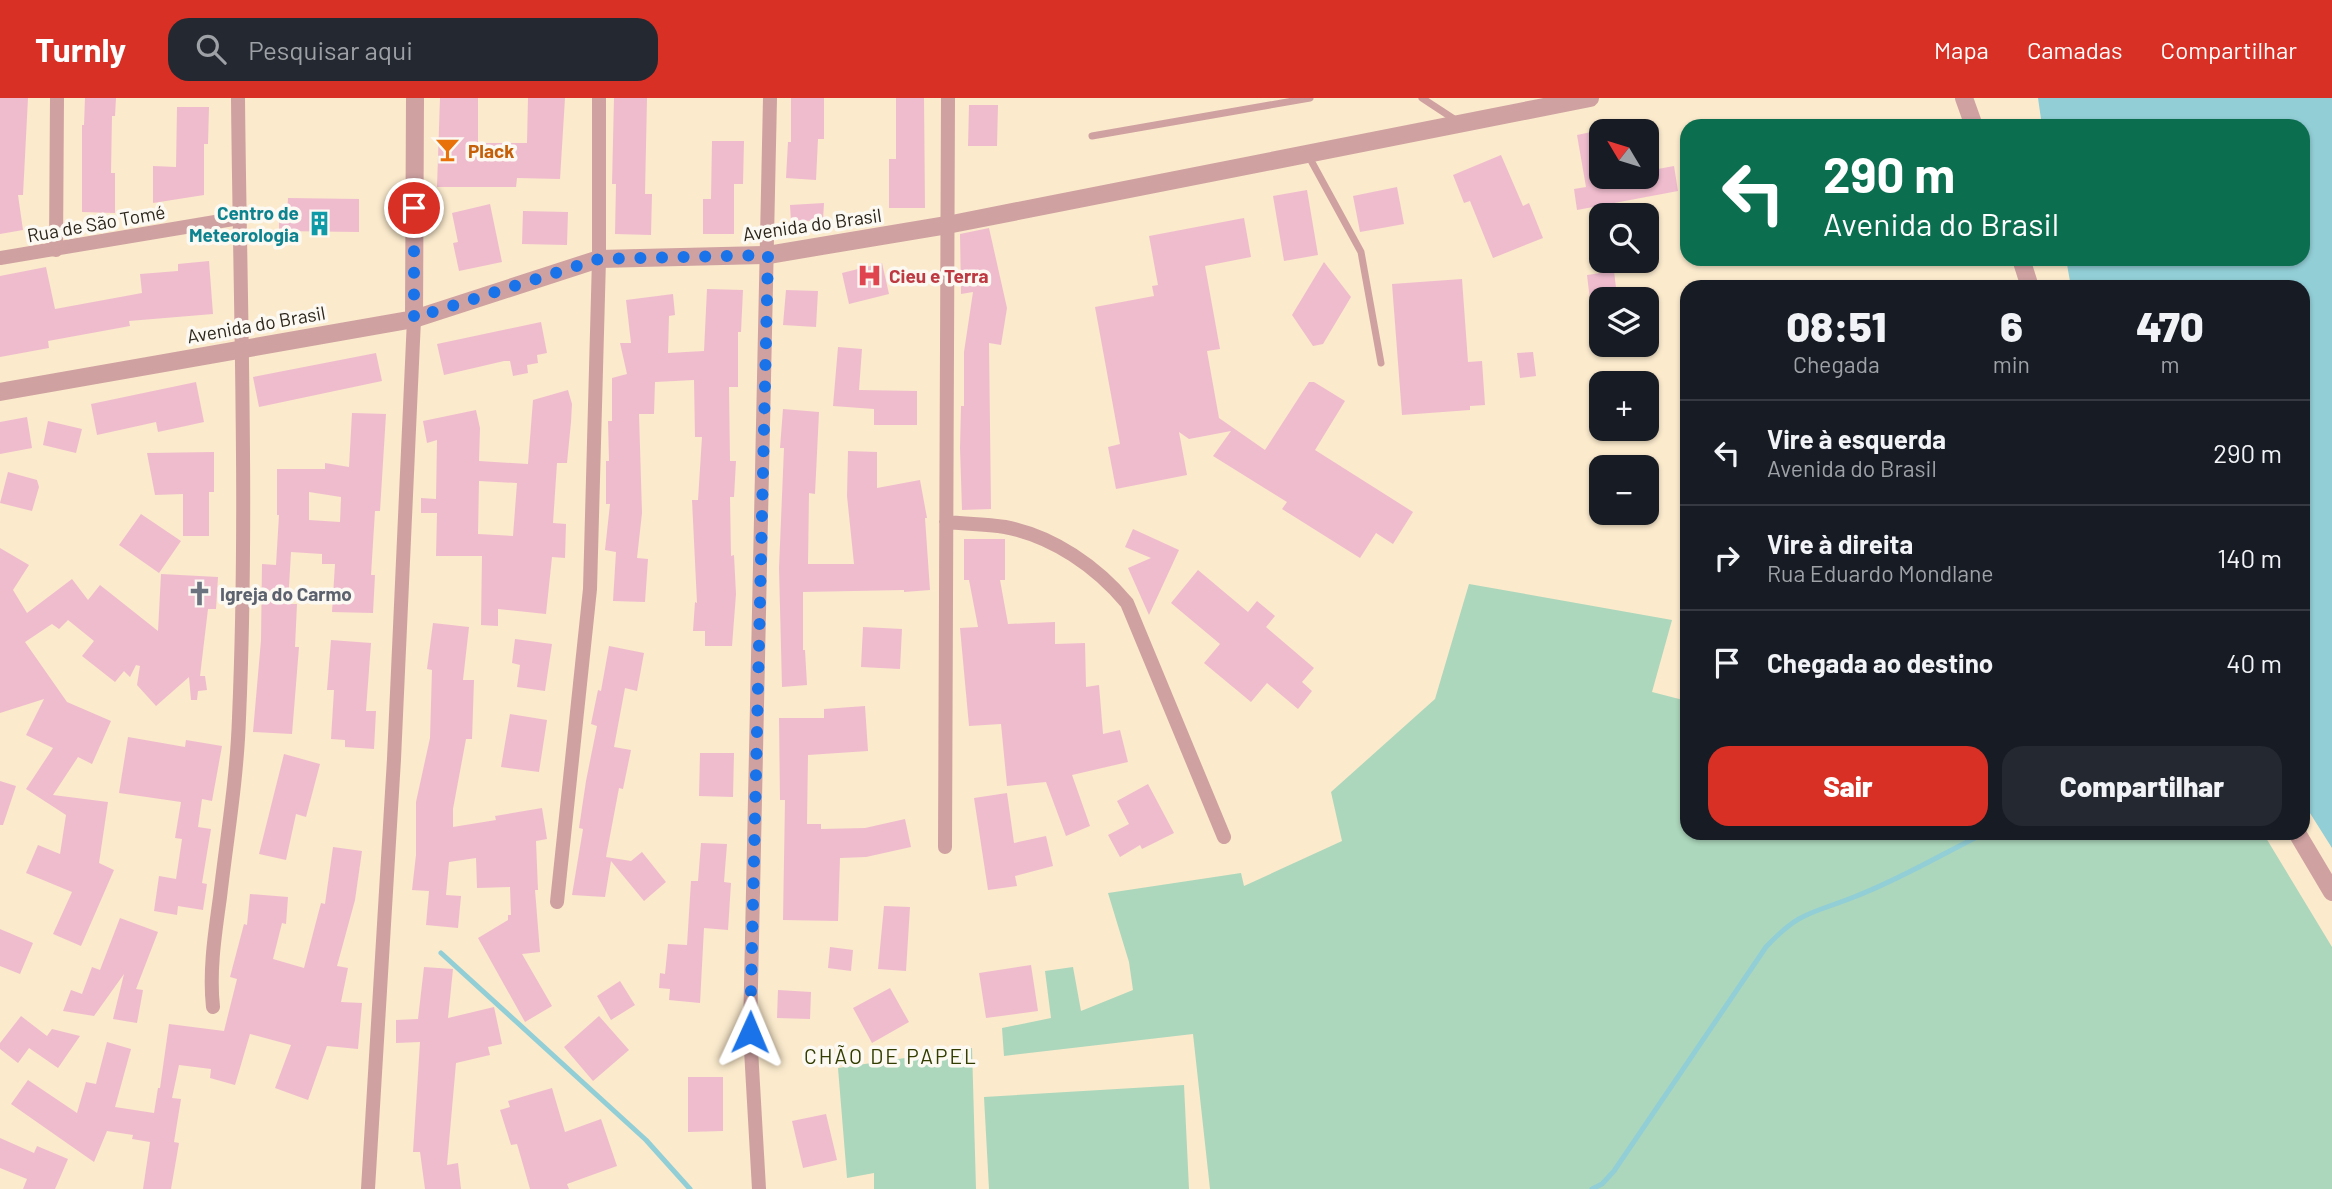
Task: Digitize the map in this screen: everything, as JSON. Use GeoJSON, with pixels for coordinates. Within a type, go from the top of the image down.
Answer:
{"type":"FeatureCollection","features":[{"type":"Feature","properties":{"kind":"street"},"geometry":{"type":"LineString","coordinates":[[56,250],[57,98]]}},
{"type":"Feature","properties":{"kind":"street"},"geometry":{"type":"LineString","coordinates":[[213,1007],[211,987],[238,745],[241,666],[244,496],[238,98]]}},
{"type":"Feature","properties":{"kind":"street"},"geometry":{"type":"LineString","coordinates":[[368,1189],[393,773],[414,318],[415,98]]}},
{"type":"Feature","properties":{"kind":"street"},"geometry":{"type":"LineString","coordinates":[[557,902],[590,589],[599,259],[598,98]]}},
{"type":"Feature","properties":{"kind":"street"},"geometry":{"type":"LineString","coordinates":[[758,1189],[750,1032],[770,98]]}},
{"type":"Feature","properties":{"kind":"street"},"geometry":{"type":"LineString","coordinates":[[945,847],[948,98]]}},
{"type":"Feature","properties":{"kind":"street","name":"Avenida do Brasil"},"geometry":{"type":"LineString","coordinates":[[0,392],[414,318],[599,259],[768,255],[947,225],[1460,123],[1517,109],[1590,98]]}},
{"type":"Feature","properties":{"kind":"street"},"geometry":{"type":"LineString","coordinates":[[1964,98],[1972,119]]}},
{"type":"Feature","properties":{"kind":"street","name":"Rua de São Tomé"},"geometry":{"type":"LineString","coordinates":[[0,258],[239,218]]}},
{"type":"Feature","properties":{"kind":"street"},"geometry":{"type":"LineString","coordinates":[[946,522],[1007,527],[1035,537],[1068,552],[1112,586],[1128,603],[1224,836]]}},
{"type":"Feature","properties":{"kind":"street"},"geometry":{"type":"LineString","coordinates":[[2301,840],[2332,892]]}},
{"type":"Feature","properties":{"kind":"lane"},"geometry":{"type":"LineString","coordinates":[[1092,135],[1310,98]]}},
{"type":"Feature","properties":{"kind":"lane"},"geometry":{"type":"LineString","coordinates":[[1422,98],[1460,123]]}},
{"type":"Feature","properties":{"kind":"lane"},"geometry":{"type":"LineString","coordinates":[[1307,154],[1361,252],[1381,363]]}},
{"type":"Feature","properties":{"kind":"green space"},"geometry":{"type":"Polygon","coordinates":[[[1469,584],[1672,620],[1652,692],[1680,699],[1680,840],[2267,840],[2332,947],[2332,1189],[1210,1189],[1193,1034],[1004,1056],[1002,1028],[1051,1018],[1045,971],[1073,967],[1081,1011],[1133,990],[1129,962],[1108,893],[1241,873],[1244,886],[1342,841],[1331,792],[1435,699],[1469,584]]]}},
{"type":"Feature","properties":{"kind":"green space"},"geometry":{"type":"Polygon","coordinates":[[[972,1048],[976,1189],[874,1189],[874,1173],[847,1178],[838,1068],[972,1048]]]}},
{"type":"Feature","properties":{"kind":"green space"},"geometry":{"type":"Polygon","coordinates":[[[1184,1085],[1189,1189],[989,1189],[984,1097],[1184,1085]]]}},
{"type":"Feature","properties":{"kind":"water"},"geometry":{"type":"Polygon","coordinates":[[[2038,98],[2332,98],[2332,848],[2310,813],[2310,280],[2070,280],[2067,266],[2310,266],[2310,119],[2041,119],[2038,98]]]}},
{"type":"Feature","properties":{"kind":"building"},"geometry":{"type":"Polygon","coordinates":[[[0,98],[28,98],[23,195],[18,195],[23,230],[0,234],[0,98]]]}},
{"type":"Feature","properties":{"kind":"building"},"geometry":{"type":"Polygon","coordinates":[[[85,98],[116,98],[115,116],[112,116],[111,173],[115,173],[115,213],[82,212],[82,125],[85,98]]]}},
{"type":"Feature","properties":{"kind":"building"},"geometry":{"type":"Polygon","coordinates":[[[440,98],[478,98],[478,143],[527,143],[528,98],[565,98],[560,179],[517,178],[516,187],[437,187],[440,98]]]}},
{"type":"Feature","properties":{"kind":"building"},"geometry":{"type":"Polygon","coordinates":[[[614,98],[647,98],[645,194],[652,194],[651,235],[615,234],[616,184],[612,184],[614,98]]]}},
{"type":"Feature","properties":{"kind":"building"},"geometry":{"type":"Polygon","coordinates":[[[791,98],[824,98],[824,139],[818,139],[816,180],[786,178],[788,142],[791,142],[791,98]]]}},
{"type":"Feature","properties":{"kind":"building"},"geometry":{"type":"Polygon","coordinates":[[[896,98],[924,98],[925,208],[889,208],[889,159],[896,159],[896,98]]]}},
{"type":"Feature","properties":{"kind":"building"},"geometry":{"type":"Polygon","coordinates":[[[969,105],[998,105],[997,146],[968,146],[969,105]]]}},
{"type":"Feature","properties":{"kind":"building"},"geometry":{"type":"Polygon","coordinates":[[[177,107],[209,107],[208,144],[204,144],[204,195],[153,203],[153,166],[176,167],[177,107]]]}},
{"type":"Feature","properties":{"kind":"building"},"geometry":{"type":"Polygon","coordinates":[[[1589,132],[1589,189],[1659,189],[1659,169],[1674,166],[1678,191],[1614,203],[1589,203],[1589,208],[1577,210],[1574,189],[1586,187],[1577,135],[1589,132]]]}},
{"type":"Feature","properties":{"kind":"building"},"geometry":{"type":"Polygon","coordinates":[[[712,141],[744,141],[743,184],[734,184],[734,234],[703,234],[703,199],[711,199],[712,141]]]}},
{"type":"Feature","properties":{"kind":"building"},"geometry":{"type":"Polygon","coordinates":[[[1501,155],[1523,206],[1529,203],[1543,238],[1493,258],[1470,201],[1464,203],[1453,175],[1501,155]]]}},
{"type":"Feature","properties":{"kind":"building"},"geometry":{"type":"Polygon","coordinates":[[[1397,187],[1404,224],[1360,232],[1353,196],[1397,187]]]}},
{"type":"Feature","properties":{"kind":"building"},"geometry":{"type":"Polygon","coordinates":[[[1307,190],[1318,255],[1284,261],[1273,196],[1307,190]]]}},
{"type":"Feature","properties":{"kind":"building","name":"Centro de Meteorologia"},"geometry":{"type":"Polygon","coordinates":[[[288,198],[359,199],[359,232],[279,231],[279,214],[287,214],[288,198]]]}},
{"type":"Feature","properties":{"kind":"building"},"geometry":{"type":"Polygon","coordinates":[[[824,203],[823,220],[791,222],[790,205],[824,203]]]}},
{"type":"Feature","properties":{"kind":"building"},"geometry":{"type":"Polygon","coordinates":[[[490,204],[502,262],[459,271],[453,243],[458,242],[452,213],[490,204]]]}},
{"type":"Feature","properties":{"kind":"building"},"geometry":{"type":"Polygon","coordinates":[[[523,211],[568,212],[567,245],[522,244],[523,211]]]}},
{"type":"Feature","properties":{"kind":"building"},"geometry":{"type":"Polygon","coordinates":[[[1244,218],[1251,257],[1205,266],[1220,349],[1207,351],[1219,418],[1265,450],[1309,382],[1314,382],[1345,401],[1315,450],[1413,512],[1393,544],[1376,533],[1360,558],[1282,509],[1287,502],[1213,456],[1231,431],[1189,439],[1179,432],[1187,475],[1116,489],[1108,447],[1120,444],[1095,307],[1154,296],[1152,286],[1158,285],[1149,236],[1244,218]]]}},
{"type":"Feature","properties":{"kind":"building"},"geometry":{"type":"Polygon","coordinates":[[[989,228],[1007,308],[1001,345],[989,343],[991,509],[962,510],[961,406],[964,406],[964,352],[973,292],[961,294],[960,234],[989,228]]]}},
{"type":"Feature","properties":{"kind":"building"},"geometry":{"type":"Polygon","coordinates":[[[209,261],[213,314],[129,321],[130,326],[48,341],[49,348],[0,357],[0,276],[46,267],[55,309],[142,293],[140,274],[178,271],[178,264],[209,261]]]}},
{"type":"Feature","properties":{"kind":"building"},"geometry":{"type":"Polygon","coordinates":[[[1324,262],[1351,297],[1323,344],[1313,346],[1292,315],[1324,262]]]}},
{"type":"Feature","properties":{"kind":"building"},"geometry":{"type":"Polygon","coordinates":[[[882,263],[889,294],[849,304],[842,273],[882,263]]]}},
{"type":"Feature","properties":{"kind":"building"},"geometry":{"type":"Polygon","coordinates":[[[1614,273],[1616,287],[1589,287],[1589,292],[1587,275],[1614,273]]]}},
{"type":"Feature","properties":{"kind":"building"},"geometry":{"type":"Polygon","coordinates":[[[1462,279],[1468,362],[1482,361],[1485,405],[1470,406],[1470,410],[1402,415],[1392,284],[1462,279]]]}},
{"type":"Feature","properties":{"kind":"building"},"geometry":{"type":"Polygon","coordinates":[[[707,289],[743,290],[741,332],[738,332],[738,387],[729,387],[730,461],[736,461],[734,497],[730,497],[731,556],[734,555],[736,594],[732,646],[705,646],[705,631],[693,631],[695,602],[697,603],[692,500],[698,500],[702,437],[695,437],[694,380],[655,382],[654,414],[639,414],[642,513],[637,558],[648,559],[645,602],[613,601],[616,552],[605,550],[610,504],[606,504],[606,461],[609,461],[608,421],[612,421],[612,378],[627,374],[620,343],[631,343],[626,300],[673,294],[675,315],[669,316],[668,353],[704,351],[707,289]]]}},
{"type":"Feature","properties":{"kind":"building"},"geometry":{"type":"Polygon","coordinates":[[[786,290],[818,291],[816,327],[783,325],[786,290]]]}},
{"type":"Feature","properties":{"kind":"building"},"geometry":{"type":"Polygon","coordinates":[[[541,322],[547,353],[537,355],[538,363],[527,365],[528,373],[513,376],[510,361],[504,361],[444,375],[437,344],[541,322]]]}},
{"type":"Feature","properties":{"kind":"building"},"geometry":{"type":"Polygon","coordinates":[[[838,347],[862,349],[859,390],[917,391],[917,425],[874,425],[874,409],[833,406],[838,347]]]}},
{"type":"Feature","properties":{"kind":"building"},"geometry":{"type":"Polygon","coordinates":[[[1533,352],[1536,376],[1520,378],[1517,353],[1533,352]]]}},
{"type":"Feature","properties":{"kind":"building"},"geometry":{"type":"Polygon","coordinates":[[[376,353],[382,381],[259,407],[253,377],[376,353]]]}},
{"type":"Feature","properties":{"kind":"building"},"geometry":{"type":"Polygon","coordinates":[[[196,382],[204,422],[158,432],[156,422],[97,435],[91,404],[196,382]]]}},
{"type":"Feature","properties":{"kind":"building"},"geometry":{"type":"Polygon","coordinates":[[[568,390],[572,404],[567,463],[557,463],[553,523],[566,524],[565,558],[552,557],[546,614],[498,609],[498,626],[481,625],[482,556],[436,556],[437,513],[421,513],[421,498],[436,499],[437,440],[427,443],[423,421],[476,410],[480,428],[479,461],[528,464],[533,400],[568,390]],[[479,481],[478,534],[513,536],[517,483],[479,481]]]}},
{"type":"Feature","properties":{"kind":"building"},"geometry":{"type":"Polygon","coordinates":[[[783,409],[819,412],[815,494],[809,493],[808,564],[854,564],[847,496],[848,451],[877,452],[877,488],[920,480],[927,518],[930,590],[803,592],[803,650],[807,685],[782,687],[779,568],[783,409]]]}},
{"type":"Feature","properties":{"kind":"building"},"geometry":{"type":"Polygon","coordinates":[[[352,413],[386,414],[380,511],[375,511],[371,575],[375,575],[373,613],[332,612],[335,564],[322,564],[322,554],[291,552],[288,604],[297,604],[295,647],[299,647],[292,734],[253,732],[261,640],[262,564],[276,565],[279,515],[277,469],[325,469],[325,463],[349,467],[352,413]],[[309,492],[309,520],[340,522],[341,497],[309,492]]]}},
{"type":"Feature","properties":{"kind":"building"},"geometry":{"type":"Polygon","coordinates":[[[27,417],[32,448],[0,454],[0,422],[27,417]]]}},
{"type":"Feature","properties":{"kind":"building"},"geometry":{"type":"Polygon","coordinates":[[[48,421],[82,429],[76,453],[43,445],[48,421]]]}},
{"type":"Feature","properties":{"kind":"building"},"geometry":{"type":"Polygon","coordinates":[[[214,452],[214,492],[209,492],[209,536],[183,536],[183,494],[155,495],[147,453],[214,452]]]}},
{"type":"Feature","properties":{"kind":"building"},"geometry":{"type":"Polygon","coordinates":[[[8,472],[37,480],[39,487],[32,511],[0,503],[8,472]]]}},
{"type":"Feature","properties":{"kind":"building"},"geometry":{"type":"Polygon","coordinates":[[[141,514],[181,541],[159,573],[119,545],[141,514]]]}},
{"type":"Feature","properties":{"kind":"building"},"geometry":{"type":"Polygon","coordinates":[[[1133,529],[1179,550],[1149,615],[1128,568],[1151,558],[1125,547],[1133,529]]]}},
{"type":"Feature","properties":{"kind":"building"},"geometry":{"type":"Polygon","coordinates":[[[964,539],[1005,539],[1005,580],[1000,580],[1008,624],[1055,622],[1055,644],[1085,643],[1086,687],[1099,685],[1103,734],[1120,730],[1128,762],[1072,775],[1090,826],[1066,836],[1046,782],[1007,786],[1001,724],[969,726],[960,628],[978,627],[969,580],[964,580],[964,539]]]}},
{"type":"Feature","properties":{"kind":"building"},"geometry":{"type":"Polygon","coordinates":[[[0,548],[29,565],[13,590],[27,613],[72,579],[88,600],[100,585],[158,631],[161,574],[218,577],[216,609],[208,609],[200,676],[205,676],[207,690],[198,691],[197,700],[191,700],[189,677],[156,706],[137,685],[140,666],[136,665],[130,677],[124,671],[115,682],[82,656],[94,641],[68,620],[59,629],[52,624],[25,642],[67,702],[111,721],[92,764],[78,757],[53,795],[108,802],[99,863],[114,870],[81,946],[53,934],[72,892],[26,873],[38,845],[60,854],[66,815],[26,789],[53,748],[26,735],[44,699],[0,713],[0,548]]]}},
{"type":"Feature","properties":{"kind":"building"},"geometry":{"type":"Polygon","coordinates":[[[1198,570],[1248,612],[1257,601],[1275,616],[1266,627],[1314,668],[1302,682],[1312,691],[1298,709],[1267,683],[1251,702],[1204,663],[1220,644],[1171,603],[1198,570]]]}},
{"type":"Feature","properties":{"kind":"building"},"geometry":{"type":"Polygon","coordinates":[[[433,623],[469,627],[463,680],[474,680],[472,739],[466,739],[453,809],[453,827],[496,820],[495,816],[542,808],[547,839],[536,841],[538,890],[535,890],[540,952],[522,954],[552,1006],[525,1022],[478,938],[508,920],[508,915],[511,915],[510,887],[477,888],[476,858],[449,862],[446,895],[461,896],[458,928],[426,925],[429,891],[412,890],[416,855],[416,802],[430,738],[432,670],[427,669],[433,623]]]}},
{"type":"Feature","properties":{"kind":"building"},"geometry":{"type":"Polygon","coordinates":[[[863,627],[902,629],[900,669],[861,667],[863,627]]]}},
{"type":"Feature","properties":{"kind":"building"},"geometry":{"type":"Polygon","coordinates":[[[515,639],[552,644],[545,691],[517,687],[520,665],[512,663],[515,639]]]}},
{"type":"Feature","properties":{"kind":"building"},"geometry":{"type":"Polygon","coordinates":[[[331,640],[371,643],[366,711],[376,711],[374,749],[345,747],[345,740],[331,739],[334,690],[327,690],[331,640]]]}},
{"type":"Feature","properties":{"kind":"building"},"geometry":{"type":"Polygon","coordinates":[[[609,646],[644,653],[637,691],[625,688],[614,747],[631,750],[623,789],[619,788],[606,857],[631,861],[642,852],[666,882],[644,901],[611,861],[605,897],[572,895],[583,829],[579,828],[597,726],[591,724],[598,690],[601,691],[609,646]]]}},
{"type":"Feature","properties":{"kind":"building"},"geometry":{"type":"Polygon","coordinates":[[[865,706],[868,751],[808,755],[807,824],[821,824],[821,829],[865,828],[905,819],[911,847],[866,857],[840,858],[838,921],[783,920],[785,800],[780,800],[779,718],[824,718],[824,709],[865,706]]]}},
{"type":"Feature","properties":{"kind":"building"},"geometry":{"type":"Polygon","coordinates":[[[510,714],[547,720],[539,772],[501,767],[510,714]]]}},
{"type":"Feature","properties":{"kind":"building"},"geometry":{"type":"Polygon","coordinates":[[[128,737],[185,747],[186,740],[222,746],[212,801],[202,799],[198,827],[211,829],[202,883],[207,884],[203,910],[178,906],[177,915],[154,911],[159,876],[176,879],[182,839],[175,838],[181,802],[119,793],[128,737]]]}},
{"type":"Feature","properties":{"kind":"building"},"geometry":{"type":"Polygon","coordinates":[[[700,753],[734,753],[733,797],[699,796],[700,753]]]}},
{"type":"Feature","properties":{"kind":"building"},"geometry":{"type":"Polygon","coordinates":[[[284,754],[320,764],[306,817],[296,814],[286,860],[259,854],[284,754]]]}},
{"type":"Feature","properties":{"kind":"building"},"geometry":{"type":"Polygon","coordinates":[[[0,781],[16,786],[3,825],[0,825],[0,781]]]}},
{"type":"Feature","properties":{"kind":"building"},"geometry":{"type":"Polygon","coordinates":[[[1148,784],[1174,833],[1142,849],[1140,845],[1120,857],[1108,835],[1129,824],[1117,801],[1148,784]]]}},
{"type":"Feature","properties":{"kind":"building"},"geometry":{"type":"Polygon","coordinates":[[[1007,793],[1014,843],[1046,836],[1053,866],[1015,876],[1017,886],[988,890],[974,798],[1007,793]]]}},
{"type":"Feature","properties":{"kind":"building"},"geometry":{"type":"Polygon","coordinates":[[[701,843],[727,844],[724,882],[731,883],[728,930],[704,928],[700,1003],[669,1000],[670,989],[659,988],[660,973],[665,974],[668,944],[687,945],[691,881],[698,881],[701,843]]]}},
{"type":"Feature","properties":{"kind":"building"},"geometry":{"type":"Polygon","coordinates":[[[333,847],[362,851],[355,900],[337,966],[348,968],[341,1002],[362,1003],[358,1049],[327,1046],[308,1100],[275,1088],[291,1045],[250,1034],[235,1085],[210,1078],[211,1069],[179,1065],[172,1098],[181,1099],[174,1142],[179,1143],[171,1189],[143,1189],[150,1142],[132,1139],[133,1135],[107,1131],[94,1162],[11,1104],[28,1080],[77,1113],[86,1082],[96,1084],[107,1042],[131,1049],[115,1107],[154,1113],[169,1024],[224,1031],[237,979],[230,977],[244,924],[247,925],[250,894],[288,897],[286,924],[282,923],[273,959],[304,968],[321,903],[325,904],[333,847]]]}},
{"type":"Feature","properties":{"kind":"building"},"geometry":{"type":"Polygon","coordinates":[[[884,906],[910,907],[906,971],[878,969],[884,906]]]}},
{"type":"Feature","properties":{"kind":"building"},"geometry":{"type":"Polygon","coordinates":[[[120,918],[158,932],[136,989],[143,990],[137,1023],[113,1019],[124,974],[94,1016],[63,1011],[71,990],[82,994],[92,967],[100,970],[120,918]]]}},
{"type":"Feature","properties":{"kind":"building"},"geometry":{"type":"Polygon","coordinates":[[[0,929],[33,943],[20,974],[0,966],[0,929]]]}},
{"type":"Feature","properties":{"kind":"building"},"geometry":{"type":"Polygon","coordinates":[[[830,947],[853,950],[851,971],[828,968],[830,947]]]}},
{"type":"Feature","properties":{"kind":"building"},"geometry":{"type":"Polygon","coordinates":[[[1031,965],[1038,1011],[986,1018],[979,973],[1031,965]]]}},
{"type":"Feature","properties":{"kind":"building"},"geometry":{"type":"Polygon","coordinates":[[[424,967],[453,969],[448,1018],[494,1007],[502,1044],[488,1047],[490,1055],[456,1063],[447,1165],[458,1163],[461,1189],[425,1189],[420,1152],[413,1152],[420,1042],[396,1043],[396,1020],[418,1019],[424,967]]]}},
{"type":"Feature","properties":{"kind":"building"},"geometry":{"type":"Polygon","coordinates":[[[620,981],[635,1005],[611,1020],[597,996],[620,981]]]}},
{"type":"Feature","properties":{"kind":"building"},"geometry":{"type":"Polygon","coordinates":[[[890,988],[909,1022],[872,1043],[853,1008],[890,988]]]}},
{"type":"Feature","properties":{"kind":"building"},"geometry":{"type":"Polygon","coordinates":[[[778,990],[811,992],[810,1019],[777,1018],[778,990]]]}},
{"type":"Feature","properties":{"kind":"building"},"geometry":{"type":"Polygon","coordinates":[[[21,1016],[47,1036],[52,1029],[80,1036],[58,1068],[29,1048],[18,1063],[0,1049],[0,1043],[21,1016]]]}},
{"type":"Feature","properties":{"kind":"building"},"geometry":{"type":"Polygon","coordinates":[[[599,1016],[629,1050],[593,1081],[564,1047],[599,1016]]]}},
{"type":"Feature","properties":{"kind":"building"},"geometry":{"type":"Polygon","coordinates":[[[688,1077],[723,1077],[723,1131],[688,1132],[688,1077]]]}},
{"type":"Feature","properties":{"kind":"building"},"geometry":{"type":"Polygon","coordinates":[[[552,1088],[565,1132],[601,1119],[617,1166],[567,1184],[569,1189],[530,1189],[517,1144],[511,1145],[500,1110],[510,1107],[508,1101],[552,1088]]]}},
{"type":"Feature","properties":{"kind":"building"},"geometry":{"type":"Polygon","coordinates":[[[826,1114],[837,1160],[803,1168],[792,1121],[826,1114]]]}},
{"type":"Feature","properties":{"kind":"building"},"geometry":{"type":"Polygon","coordinates":[[[0,1138],[34,1153],[37,1146],[68,1159],[55,1189],[23,1189],[27,1179],[0,1168],[0,1138]]]}},
{"type":"Feature","properties":{"kind":"waterway"},"geometry":{"type":"LineString","coordinates":[[1592,1189],[1602,1184],[1614,1171],[1766,947],[1778,935],[1807,915],[1887,883],[1971,840]]}},
{"type":"Feature","properties":{"kind":"waterway"},"geometry":{"type":"LineString","coordinates":[[441,953],[646,1140],[690,1189]]}},
{"type":"Feature","properties":{"kind":"place","name":"Plack"},"geometry":{"type":"Point","coordinates":[448,150]}},
{"type":"Feature","properties":{"kind":"place","name":"Centro de Meteorologia"},"geometry":{"type":"Point","coordinates":[319,223]}},
{"type":"Feature","properties":{"kind":"place","name":"Cieu e Terra"},"geometry":{"type":"Point","coordinates":[869,275]}},
{"type":"Feature","properties":{"kind":"place","name":"Igreja do Carmo"},"geometry":{"type":"Point","coordinates":[200,593]}},
{"type":"Feature","properties":{"kind":"district","name":"CHÃO DE PAPEL"},"geometry":{"type":"Point","coordinates":[891,1055]}},
{"type":"Feature","properties":{"kind":"route"},"geometry":{"type":"LineString","coordinates":[[414,208],[414,318],[599,259],[768,255],[750,1032]]}}]}
